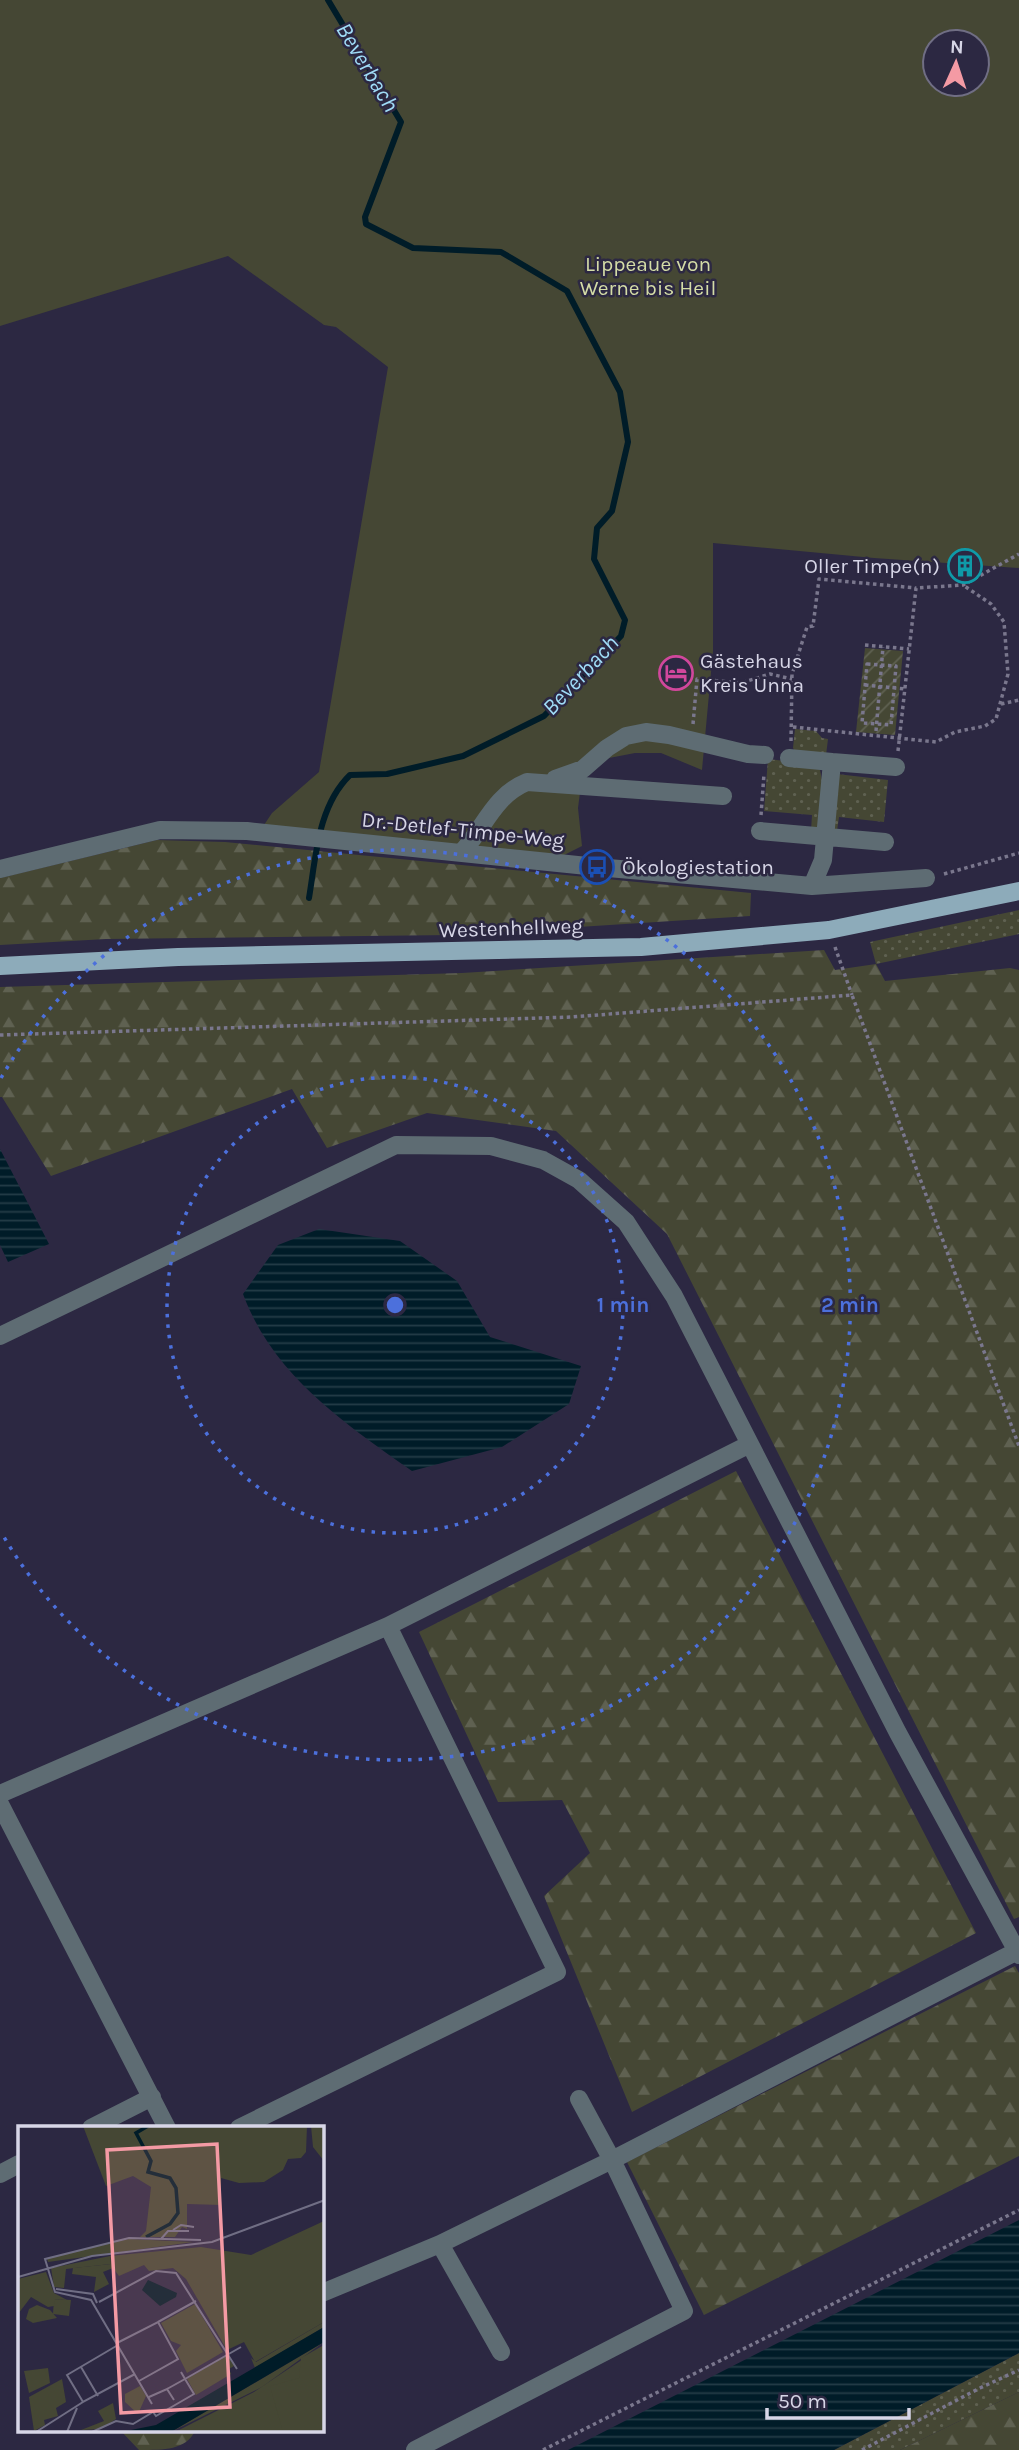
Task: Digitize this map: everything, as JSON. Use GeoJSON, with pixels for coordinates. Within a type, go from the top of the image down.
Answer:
{"type":"FeatureCollection","features":[{"type":"Feature","properties":{"kind":"main road","name":"Westenhellweg"},"geometry":{"type":"LineString","coordinates":[[0,967],[178,957],[641,947],[829,930],[1019,891]]}},
{"type":"Feature","properties":{"kind":"lane"},"geometry":{"type":"LineString","coordinates":[[545,783],[583,769],[626,736],[646,732],[765,755]]}},
{"type":"Feature","properties":{"kind":"lane"},"geometry":{"type":"LineString","coordinates":[[789,758],[896,767]]}},
{"type":"Feature","properties":{"kind":"lane"},"geometry":{"type":"LineString","coordinates":[[812,886],[823,860],[832,762]]}},
{"type":"Feature","properties":{"kind":"lane"},"geometry":{"type":"LineString","coordinates":[[461,853],[502,797],[527,782],[723,796]]}},
{"type":"Feature","properties":{"kind":"lane","name":"Dr.-Detlef-Timpe-Weg"},"geometry":{"type":"LineString","coordinates":[[0,869],[160,830],[247,831],[812,886],[926,878]]}},
{"type":"Feature","properties":{"kind":"lane"},"geometry":{"type":"LineString","coordinates":[[760,831],[885,842]]}},
{"type":"Feature","properties":{"kind":"lane"},"geometry":{"type":"LineString","coordinates":[[0,1336],[396,1145],[491,1146],[543,1160],[579,1180],[626,1222],[674,1296],[898,1732],[1018,1952],[612,2160],[440,2244],[324,2292]]}},
{"type":"Feature","properties":{"kind":"lane"},"geometry":{"type":"LineString","coordinates":[[0,1794],[388,1626],[750,1444]]}},
{"type":"Feature","properties":{"kind":"lane"},"geometry":{"type":"LineString","coordinates":[[243,2126],[557,1972],[388,1626]]}},
{"type":"Feature","properties":{"kind":"lane"},"geometry":{"type":"LineString","coordinates":[[3,1816],[166,2126]]}},
{"type":"Feature","properties":{"kind":"lane"},"geometry":{"type":"LineString","coordinates":[[95,2126],[152,2097]]}},
{"type":"Feature","properties":{"kind":"lane"},"geometry":{"type":"LineString","coordinates":[[415,2450],[684,2311],[612,2160],[579,2099]]}},
{"type":"Feature","properties":{"kind":"lane"},"geometry":{"type":"LineString","coordinates":[[0,2174],[18,2165]]}},
{"type":"Feature","properties":{"kind":"lane"},"geometry":{"type":"LineString","coordinates":[[440,2244],[501,2352]]}},
{"type":"Feature","properties":{"kind":"path"},"geometry":{"type":"LineString","coordinates":[[789,758],[793,727],[792,679],[807,627],[813,625],[819,579],[916,588],[963,585],[1019,554]]}},
{"type":"Feature","properties":{"kind":"path"},"geometry":{"type":"LineString","coordinates":[[793,727],[936,742],[955,732],[985,726],[996,719],[1008,674],[1004,622],[991,604],[963,585]]}},
{"type":"Feature","properties":{"kind":"path"},"geometry":{"type":"LineString","coordinates":[[896,767],[916,588]]}},
{"type":"Feature","properties":{"kind":"path"},"geometry":{"type":"LineString","coordinates":[[865,645],[909,649]]}},
{"type":"Feature","properties":{"kind":"path"},"geometry":{"type":"LineString","coordinates":[[876,732],[883,647]]}},
{"type":"Feature","properties":{"kind":"path"},"geometry":{"type":"LineString","coordinates":[[867,664],[896,666],[891,725],[862,723],[865,685],[867,664]]}},
{"type":"Feature","properties":{"kind":"path"},"geometry":{"type":"LineString","coordinates":[[691,742],[697,679],[741,683],[769,674],[792,679]]}},
{"type":"Feature","properties":{"kind":"path"},"geometry":{"type":"LineString","coordinates":[[865,685],[905,689]]}},
{"type":"Feature","properties":{"kind":"path"},"geometry":{"type":"LineString","coordinates":[[1001,704],[1019,700]]}},
{"type":"Feature","properties":{"kind":"path"},"geometry":{"type":"LineString","coordinates":[[760,831],[765,755]]}},
{"type":"Feature","properties":{"kind":"path"},"geometry":{"type":"LineString","coordinates":[[926,878],[1019,853]]}},
{"type":"Feature","properties":{"kind":"path"},"geometry":{"type":"LineString","coordinates":[[829,930],[1019,1446]]}},
{"type":"Feature","properties":{"kind":"path"},"geometry":{"type":"LineString","coordinates":[[0,1035],[572,1017],[852,995]]}},
{"type":"Feature","properties":{"kind":"path"},"geometry":{"type":"LineString","coordinates":[[543,2450],[1019,2210]]}},
{"type":"Feature","properties":{"kind":"path"},"geometry":{"type":"LineString","coordinates":[[862,2450],[1019,2370]]}},
{"type":"Feature","properties":{"kind":"green space","name":"Lippeaue von Werne bis Heil"},"geometry":{"type":"Polygon","coordinates":[[[0,0],[1019,0],[1019,568],[713,543],[713,651],[702,770],[661,753],[635,753],[604,759],[582,777],[578,808],[582,846],[562,856],[264,825],[272,813],[319,772],[388,367],[336,327],[324,325],[228,256],[0,326],[0,0]]]}},
{"type":"Feature","properties":{"kind":"green space"},"geometry":{"type":"Polygon","coordinates":[[[865,648],[903,651],[895,735],[856,732],[865,648]]]}},
{"type":"Feature","properties":{"kind":"green space"},"geometry":{"type":"Polygon","coordinates":[[[795,729],[816,731],[822,738],[828,739],[826,755],[795,751],[795,729]]]}},
{"type":"Feature","properties":{"kind":"green space"},"geometry":{"type":"Polygon","coordinates":[[[768,759],[810,764],[820,770],[822,780],[818,831],[811,831],[812,815],[764,811],[768,759]]]}},
{"type":"Feature","properties":{"kind":"green space"},"geometry":{"type":"Polygon","coordinates":[[[837,774],[888,780],[884,822],[839,817],[837,831],[832,830],[837,774]]]}},
{"type":"Feature","properties":{"kind":"green space"},"geometry":{"type":"Polygon","coordinates":[[[157,840],[225,842],[751,893],[750,916],[452,935],[106,939],[0,945],[0,878],[157,840]]]}},
{"type":"Feature","properties":{"kind":"green space"},"geometry":{"type":"Polygon","coordinates":[[[1019,910],[1019,934],[876,964],[870,942],[1019,910]]]}},
{"type":"Feature","properties":{"kind":"green space"},"geometry":{"type":"Polygon","coordinates":[[[824,950],[835,970],[876,964],[885,981],[1010,968],[1019,970],[1019,1917],[1014,1919],[667,1234],[556,1131],[427,1113],[327,1148],[292,1089],[51,1176],[0,1097],[0,987],[462,973],[824,950]]]}},
{"type":"Feature","properties":{"kind":"green space"},"geometry":{"type":"Polygon","coordinates":[[[736,1471],[976,1933],[632,2112],[544,1896],[590,1853],[562,1800],[498,1802],[419,1632],[736,1471]]]}},
{"type":"Feature","properties":{"kind":"green space"},"geometry":{"type":"Polygon","coordinates":[[[1015,1966],[1019,1973],[1019,2156],[704,2315],[627,2162],[1015,1966]]]}},
{"type":"Feature","properties":{"kind":"green space"},"geometry":{"type":"Polygon","coordinates":[[[1019,2353],[1019,2392],[900,2450],[834,2450],[1019,2353]]]}},
{"type":"Feature","properties":{"kind":"green space"},"geometry":{"type":"Polygon","coordinates":[[[1019,2392],[1019,2450],[900,2450],[1019,2392]]]}},
{"type":"Feature","properties":{"kind":"green space"},"geometry":{"type":"Polygon","coordinates":[[[122,2432],[194,2432],[180,2445],[165,2449],[139,2450],[122,2432]]]}},
{"type":"Feature","properties":{"kind":"water"},"geometry":{"type":"Polygon","coordinates":[[[0,1149],[49,1244],[8,1262],[0,1245],[0,1149]]]}},
{"type":"Feature","properties":{"kind":"water"},"geometry":{"type":"Polygon","coordinates":[[[319,1229],[400,1241],[457,1281],[490,1337],[581,1366],[569,1404],[502,1447],[412,1471],[313,1395],[272,1349],[243,1294],[278,1245],[319,1229]]]}},
{"type":"Feature","properties":{"kind":"water"},"geometry":{"type":"Polygon","coordinates":[[[1019,2220],[1019,2353],[834,2450],[568,2450],[1019,2220]]]}},
{"type":"Feature","properties":{"kind":"waterway","name":"Beverbach"},"geometry":{"type":"LineString","coordinates":[[309,898],[325,816],[339,787],[350,775],[387,774],[463,756],[544,716],[621,636],[625,620],[594,559],[597,528],[612,511],[628,442],[620,392],[567,291],[501,252],[413,248],[366,224],[365,217],[401,122],[328,0]]}},
{"type":"Feature","properties":{"kind":"place","name":"Oller Timpe(n)"},"geometry":{"type":"Point","coordinates":[965,566]}},
{"type":"Feature","properties":{"kind":"place","name":"Gästehaus Kreis Unna"},"geometry":{"type":"Point","coordinates":[676,673]}},
{"type":"Feature","properties":{"kind":"place","name":"Ökologiestation"},"geometry":{"type":"Point","coordinates":[597,867]}}]}
